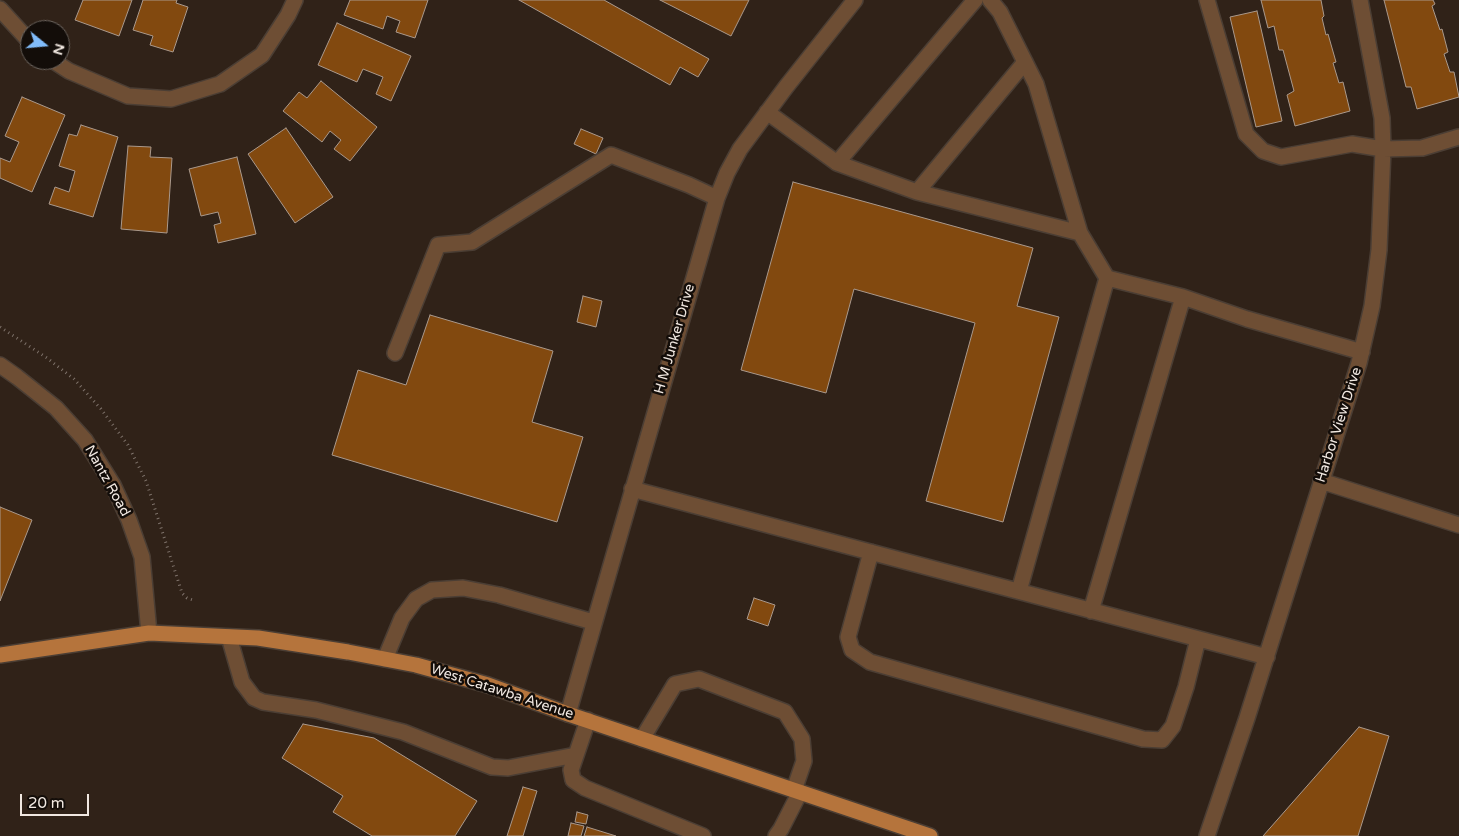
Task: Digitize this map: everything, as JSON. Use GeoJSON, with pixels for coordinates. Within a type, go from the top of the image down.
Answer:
{"type":"FeatureCollection","features":[{"type":"Feature","properties":{"kind":"main road","name":"West Catawba Avenue"},"geometry":{"type":"LineString","coordinates":[[0,655],[149,633],[258,638],[416,665],[488,685],[568,714],[930,836]]}},
{"type":"Feature","properties":{"kind":"street"},"geometry":{"type":"LineString","coordinates":[[67,70],[128,96],[171,99],[220,84],[262,55],[288,15],[295,0]]}},
{"type":"Feature","properties":{"kind":"street","name":"H M Junker Drive"},"geometry":{"type":"LineString","coordinates":[[568,714],[593,622],[717,198],[727,173],[740,149],[767,112],[855,0]]}},
{"type":"Feature","properties":{"kind":"street"},"geometry":{"type":"LineString","coordinates":[[837,163],[974,0]]}},
{"type":"Feature","properties":{"kind":"street"},"geometry":{"type":"LineString","coordinates":[[990,0],[1000,12],[1036,84],[1080,233],[1107,278],[1184,297],[1247,319],[1362,352]]}},
{"type":"Feature","properties":{"kind":"street"},"geometry":{"type":"LineString","coordinates":[[1207,0],[1246,134],[1263,151],[1281,157],[1352,144],[1382,149],[1422,148],[1459,137]]}},
{"type":"Feature","properties":{"kind":"street","name":"Harbor View Drive"},"geometry":{"type":"LineString","coordinates":[[1208,836],[1362,352],[1372,306],[1379,250],[1382,118],[1360,0]]}},
{"type":"Feature","properties":{"kind":"street"},"geometry":{"type":"LineString","coordinates":[[0,9],[20,31]]}},
{"type":"Feature","properties":{"kind":"street"},"geometry":{"type":"LineString","coordinates":[[917,192],[1025,62]]}},
{"type":"Feature","properties":{"kind":"street"},"geometry":{"type":"LineString","coordinates":[[767,112],[837,163],[917,192],[1080,233]]}},
{"type":"Feature","properties":{"kind":"street"},"geometry":{"type":"LineString","coordinates":[[395,353],[438,245],[472,242],[611,155],[689,185],[717,198]]}},
{"type":"Feature","properties":{"kind":"street"},"geometry":{"type":"LineString","coordinates":[[1019,592],[1107,278]]}},
{"type":"Feature","properties":{"kind":"street"},"geometry":{"type":"LineString","coordinates":[[1091,611],[1184,297]]}},
{"type":"Feature","properties":{"kind":"street","name":"Nantz Road"},"geometry":{"type":"LineString","coordinates":[[0,365],[56,408],[85,440],[113,485],[129,520],[142,557],[149,633]]}},
{"type":"Feature","properties":{"kind":"street"},"geometry":{"type":"LineString","coordinates":[[1321,481],[1459,525]]}},
{"type":"Feature","properties":{"kind":"street"},"geometry":{"type":"LineString","coordinates":[[632,489],[1266,657]]}},
{"type":"Feature","properties":{"kind":"street"},"geometry":{"type":"LineString","coordinates":[[871,552],[848,636],[852,650],[870,662],[1143,739],[1162,740],[1173,726],[1186,687],[1198,639]]}},
{"type":"Feature","properties":{"kind":"street"},"geometry":{"type":"LineString","coordinates":[[385,659],[402,618],[416,599],[432,590],[463,588],[499,595],[593,622]]}},
{"type":"Feature","properties":{"kind":"street"},"geometry":{"type":"LineString","coordinates":[[229,637],[242,682],[254,698],[263,702],[316,710],[403,732],[492,766],[508,768],[576,755]]}},
{"type":"Feature","properties":{"kind":"street"},"geometry":{"type":"LineString","coordinates":[[642,739],[675,684],[699,680],[785,712],[802,739],[804,761],[797,791],[781,829],[776,836]]}},
{"type":"Feature","properties":{"kind":"street"},"geometry":{"type":"LineString","coordinates":[[588,720],[571,770],[573,780],[585,788],[702,836]]}},
{"type":"Feature","properties":{"kind":"building"},"geometry":{"type":"Polygon","coordinates":[[[83,0],[132,0],[119,36],[75,20],[83,0]]]}},
{"type":"Feature","properties":{"kind":"building"},"geometry":{"type":"Polygon","coordinates":[[[143,0],[177,0],[176,3],[188,7],[173,52],[150,45],[153,36],[133,30],[143,0]]]}},
{"type":"Feature","properties":{"kind":"building"},"geometry":{"type":"Polygon","coordinates":[[[350,0],[428,0],[415,38],[396,32],[400,21],[387,16],[383,29],[344,15],[350,0]]]}},
{"type":"Feature","properties":{"kind":"building"},"geometry":{"type":"Polygon","coordinates":[[[519,0],[604,0],[709,59],[698,77],[680,67],[670,85],[519,0]]]}},
{"type":"Feature","properties":{"kind":"building"},"geometry":{"type":"Polygon","coordinates":[[[660,0],[749,0],[731,36],[660,0]]]}},
{"type":"Feature","properties":{"kind":"building"},"geometry":{"type":"Polygon","coordinates":[[[1261,0],[1321,0],[1324,16],[1322,18],[1326,35],[1328,34],[1336,62],[1333,63],[1339,83],[1343,82],[1350,111],[1295,126],[1287,95],[1294,91],[1283,50],[1279,50],[1274,26],[1268,28],[1261,0]]]}},
{"type":"Feature","properties":{"kind":"building"},"geometry":{"type":"Polygon","coordinates":[[[1384,0],[1433,0],[1435,4],[1432,6],[1440,30],[1442,29],[1448,52],[1444,54],[1450,72],[1454,72],[1459,97],[1417,109],[1411,87],[1406,87],[1384,0]]]}},
{"type":"Feature","properties":{"kind":"building"},"geometry":{"type":"Polygon","coordinates":[[[1257,11],[1282,121],[1256,127],[1230,17],[1257,11]]]}},
{"type":"Feature","properties":{"kind":"building"},"geometry":{"type":"Polygon","coordinates":[[[337,23],[411,56],[391,101],[376,94],[383,77],[363,69],[357,82],[318,65],[337,23]]]}},
{"type":"Feature","properties":{"kind":"building"},"geometry":{"type":"Polygon","coordinates":[[[321,81],[377,127],[350,161],[334,149],[341,140],[330,131],[322,142],[283,111],[299,92],[307,98],[321,81]]]}},
{"type":"Feature","properties":{"kind":"building"},"geometry":{"type":"Polygon","coordinates":[[[22,97],[65,115],[32,192],[0,178],[0,158],[10,162],[19,142],[5,136],[22,97]]]}},
{"type":"Feature","properties":{"kind":"building"},"geometry":{"type":"Polygon","coordinates":[[[81,125],[118,137],[93,217],[49,204],[55,187],[69,192],[75,171],[59,166],[69,134],[77,136],[81,125]]]}},
{"type":"Feature","properties":{"kind":"building"},"geometry":{"type":"Polygon","coordinates":[[[286,128],[333,197],[295,223],[248,154],[286,128]]]}},
{"type":"Feature","properties":{"kind":"building"},"geometry":{"type":"Polygon","coordinates":[[[581,129],[603,138],[596,154],[574,144],[581,129]]]}},
{"type":"Feature","properties":{"kind":"building"},"geometry":{"type":"Polygon","coordinates":[[[128,146],[151,147],[150,157],[172,158],[167,233],[121,229],[128,146]]]}},
{"type":"Feature","properties":{"kind":"building"},"geometry":{"type":"Polygon","coordinates":[[[237,157],[256,234],[218,243],[214,225],[221,223],[218,212],[201,216],[189,169],[237,157]]]}},
{"type":"Feature","properties":{"kind":"building"},"geometry":{"type":"Polygon","coordinates":[[[793,182],[1033,248],[1017,306],[1059,317],[1003,522],[926,501],[975,323],[854,289],[826,393],[741,370],[793,182]]]}},
{"type":"Feature","properties":{"kind":"building"},"geometry":{"type":"Polygon","coordinates":[[[583,296],[602,301],[596,327],[577,322],[583,296]]]}},
{"type":"Feature","properties":{"kind":"building"},"geometry":{"type":"Polygon","coordinates":[[[430,315],[553,351],[532,422],[583,437],[557,522],[332,455],[358,370],[406,385],[430,315]]]}},
{"type":"Feature","properties":{"kind":"building"},"geometry":{"type":"Polygon","coordinates":[[[0,507],[32,520],[0,601],[0,507]]]}},
{"type":"Feature","properties":{"kind":"building"},"geometry":{"type":"Polygon","coordinates":[[[754,598],[775,605],[768,626],[747,619],[754,598]]]}},
{"type":"Feature","properties":{"kind":"building"},"geometry":{"type":"Polygon","coordinates":[[[303,724],[374,738],[477,801],[455,836],[372,836],[333,812],[343,796],[282,758],[303,724]]]}},
{"type":"Feature","properties":{"kind":"building"},"geometry":{"type":"Polygon","coordinates":[[[1359,727],[1389,736],[1358,836],[1263,836],[1359,727]]]}},
{"type":"Feature","properties":{"kind":"building"},"geometry":{"type":"Polygon","coordinates":[[[523,787],[537,791],[523,836],[507,836],[523,787]]]}},
{"type":"Feature","properties":{"kind":"building"},"geometry":{"type":"Polygon","coordinates":[[[577,812],[588,815],[586,824],[575,822],[577,812]]]}},
{"type":"Feature","properties":{"kind":"building"},"geometry":{"type":"Polygon","coordinates":[[[571,823],[584,826],[581,836],[568,836],[571,823]]]}},
{"type":"Feature","properties":{"kind":"building"},"geometry":{"type":"Polygon","coordinates":[[[587,827],[616,836],[584,836],[587,827]]]}}]}
